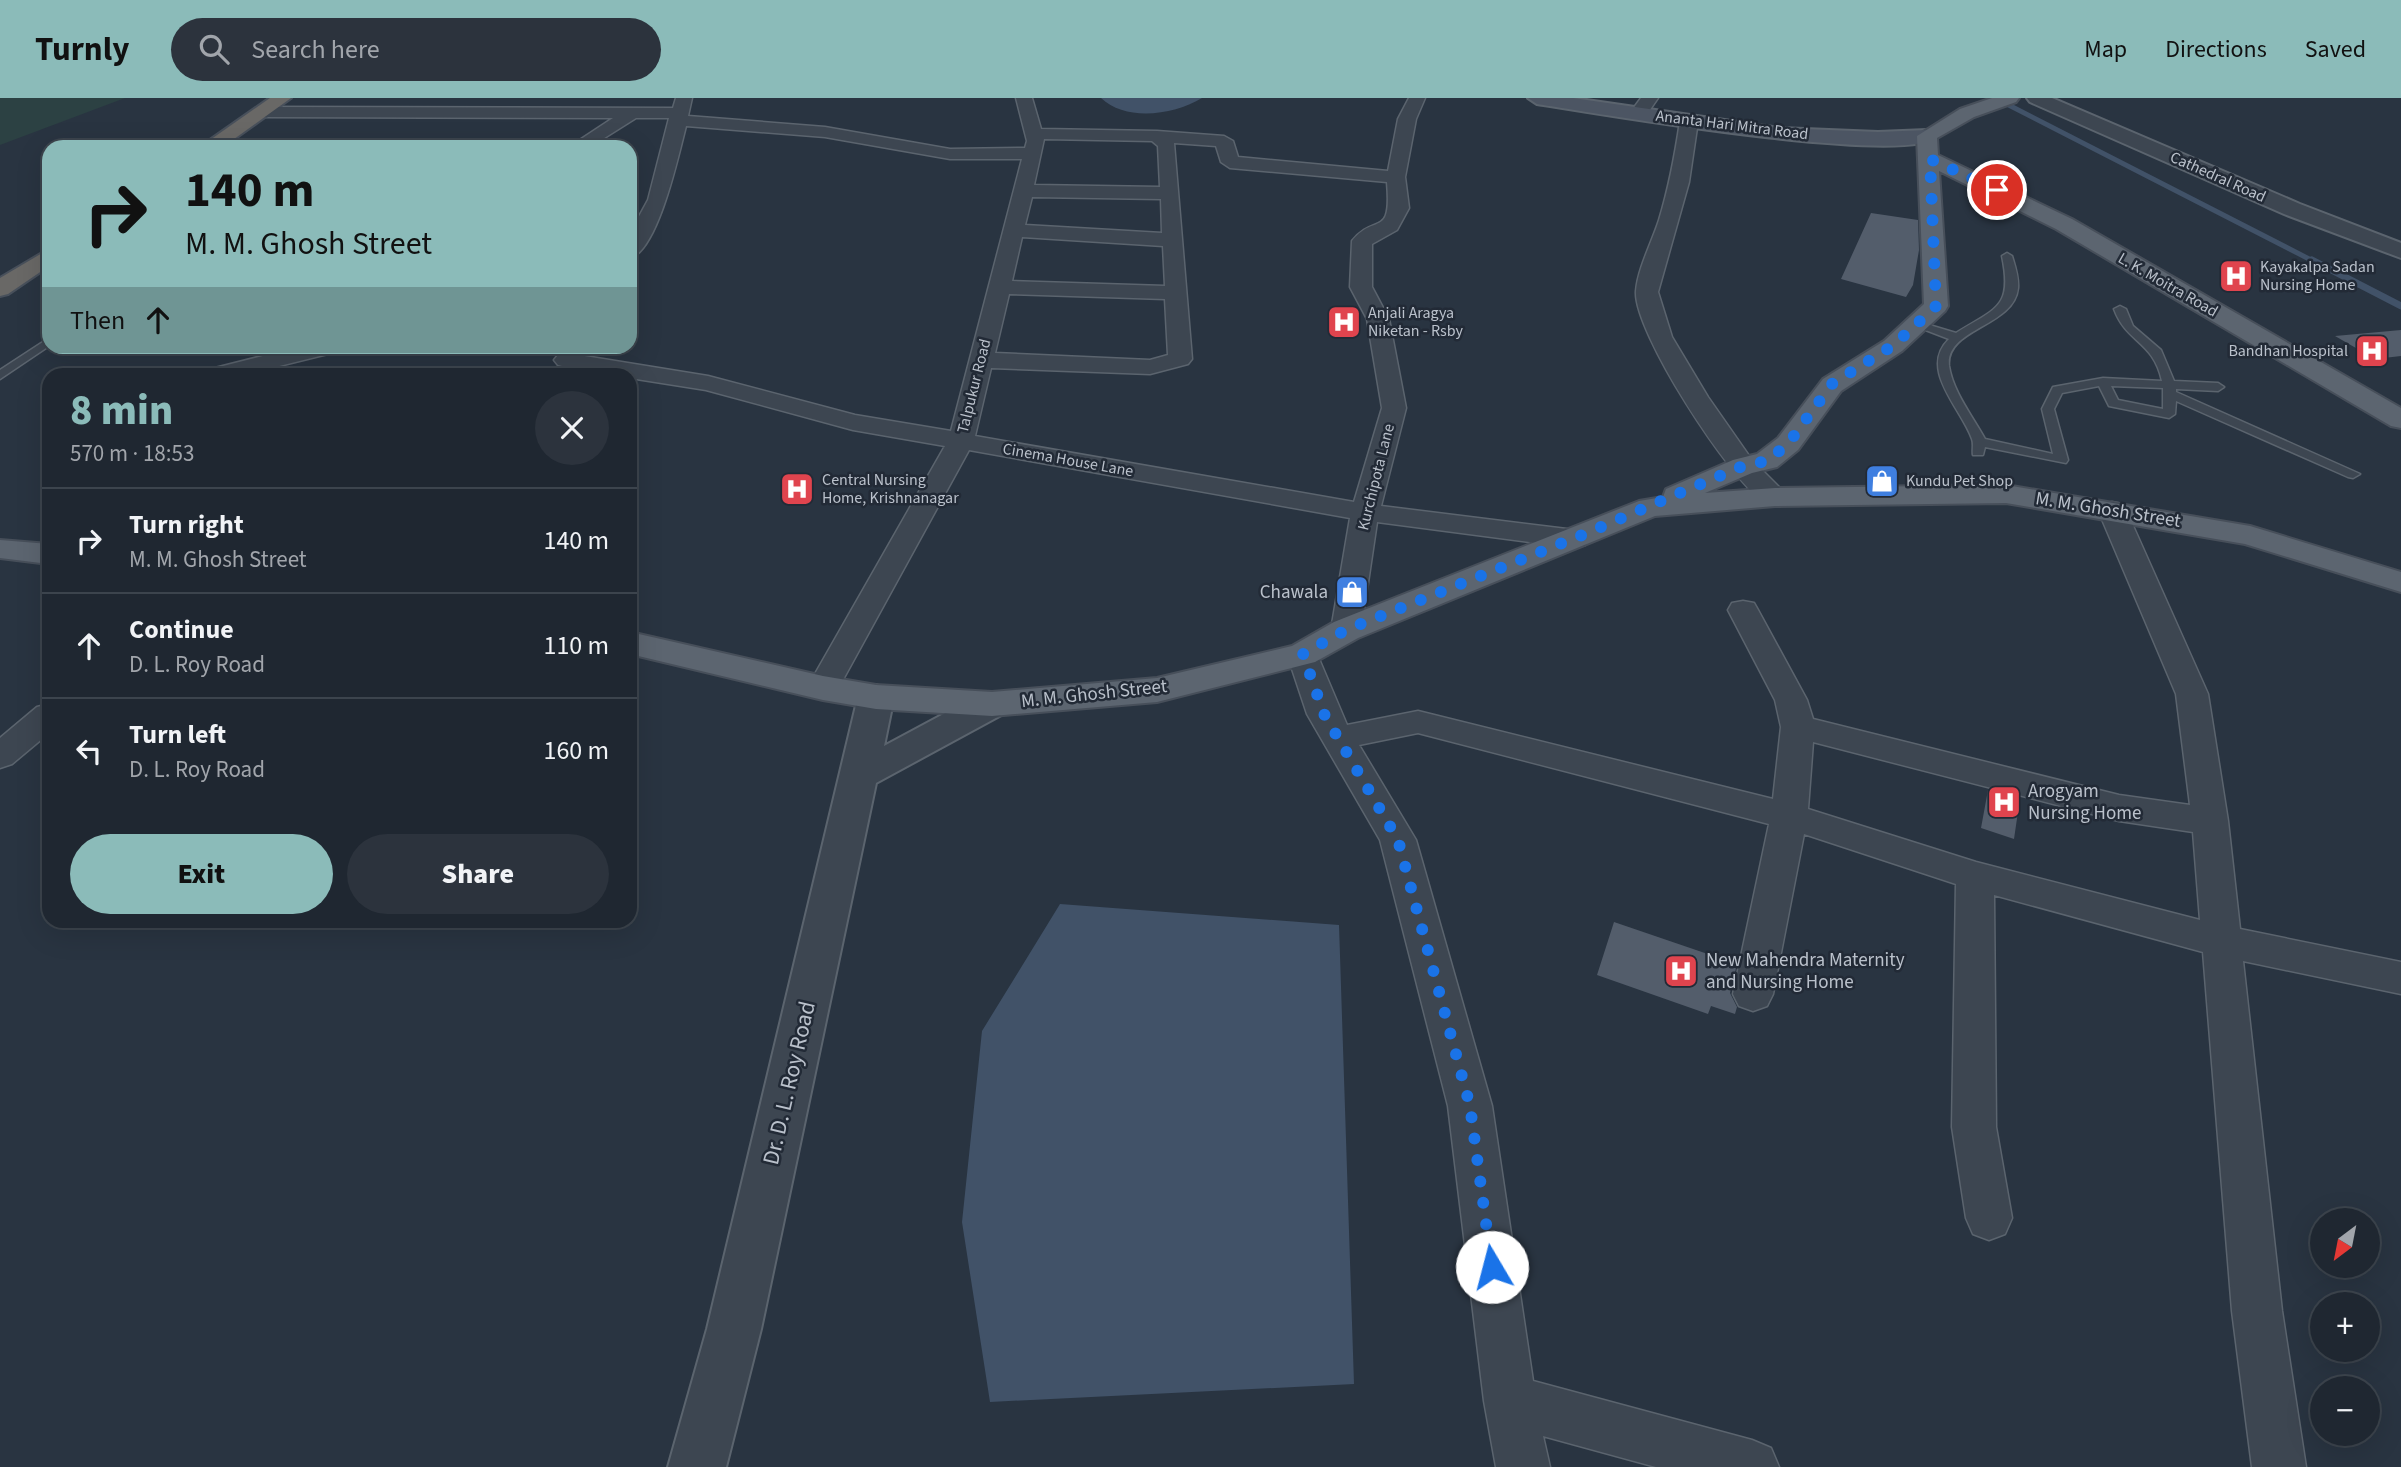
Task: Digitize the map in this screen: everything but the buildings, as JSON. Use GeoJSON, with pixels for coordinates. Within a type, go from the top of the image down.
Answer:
{"type":"FeatureCollection","features":[{"type":"Feature","properties":{"kind":"highway"},"geometry":{"type":"LineString","coordinates":[[220,140],[282,98]]}},
{"type":"Feature","properties":{"kind":"highway"},"geometry":{"type":"LineString","coordinates":[[0,289],[42,261]]}},
{"type":"Feature","properties":{"kind":"main road","name":"Ananta Hari Mitra Road"},"geometry":{"type":"LineString","coordinates":[[1537,98],[1644,106],[1689,121],[1782,134],[1891,139],[1928,148]]}},
{"type":"Feature","properties":{"kind":"main road"},"geometry":{"type":"LineString","coordinates":[[1650,507],[1743,466],[1767,461],[1788,444],[1832,384],[1894,345],[1936,306],[1928,148],[1967,113],[2010,98]]}},
{"type":"Feature","properties":{"kind":"main road","name":"L. K. Moitra Road"},"geometry":{"type":"LineString","coordinates":[[1928,148],[2064,224],[2401,421]]}},
{"type":"Feature","properties":{"kind":"main road","name":"M. M. Ghosh Street"},"geometry":{"type":"LineString","coordinates":[[637,645],[824,688],[876,697],[992,705],[1157,690],[1303,654],[1346,630],[1650,507],[1776,497],[2006,494],[2250,535],[2401,582]]}},
{"type":"Feature","properties":{"kind":"main road"},"geometry":{"type":"LineString","coordinates":[[0,550],[42,553]]}},
{"type":"Feature","properties":{"kind":"street","name":"Talpukur Road"},"geometry":{"type":"LineString","coordinates":[[824,688],[961,441],[1033,144],[1024,98]]}},
{"type":"Feature","properties":{"kind":"street","name":"Kurchipota Lane"},"geometry":{"type":"LineString","coordinates":[[1346,630],[1365,512],[1394,408],[1378,319],[1361,287],[1362,241],[1390,226],[1399,208],[1396,177],[1408,120],[1417,98]]}},
{"type":"Feature","properties":{"kind":"street","name":"Cathedral Road"},"geometry":{"type":"LineString","coordinates":[[2036,98],[2279,204],[2400,250]]}},
{"type":"Feature","properties":{"kind":"street"},"geometry":{"type":"LineString","coordinates":[[262,112],[632,114],[680,110],[950,154],[1033,144],[1157,136],[1224,141],[1230,162],[1396,177]]}},
{"type":"Feature","properties":{"kind":"street"},"geometry":{"type":"LineString","coordinates":[[637,239],[659,200],[680,110]]}},
{"type":"Feature","properties":{"kind":"street"},"geometry":{"type":"LineString","coordinates":[[589,140],[632,114]]}},
{"type":"Feature","properties":{"kind":"street"},"geometry":{"type":"LineString","coordinates":[[1689,121],[1680,182],[1647,292],[1660,337],[1743,466],[1776,497]]}},
{"type":"Feature","properties":{"kind":"street"},"geometry":{"type":"LineString","coordinates":[[981,360],[1150,367],[1180,359],[1167,145],[1157,136]]}},
{"type":"Feature","properties":{"kind":"street"},"geometry":{"type":"LineString","coordinates":[[1023,191],[1170,194]]}},
{"type":"Feature","properties":{"kind":"street"},"geometry":{"type":"LineString","coordinates":[[1013,230],[1173,240]]}},
{"type":"Feature","properties":{"kind":"street"},"geometry":{"type":"LineString","coordinates":[[999,287],[1176,293]]}},
{"type":"Feature","properties":{"kind":"street"},"geometry":{"type":"LineString","coordinates":[[244,368],[300,354]]}},
{"type":"Feature","properties":{"kind":"street","name":"Cinema House Lane"},"geometry":{"type":"LineString","coordinates":[[565,360],[615,368]]}},
{"type":"Feature","properties":{"kind":"street","name":"Cinema House Lane"},"geometry":{"type":"LineString","coordinates":[[637,372],[708,383],[853,422],[1365,512],[1575,538]]}},
{"type":"Feature","properties":{"kind":"street"},"geometry":{"type":"LineString","coordinates":[[2112,510],[2192,694],[2210,821],[2257,1311],[2279,1467]]}},
{"type":"Feature","properties":{"kind":"street"},"geometry":{"type":"LineString","coordinates":[[1743,610],[1791,700],[1798,727],[1789,816],[1753,993]]}},
{"type":"Feature","properties":{"kind":"street"},"geometry":{"type":"LineString","coordinates":[[1303,654],[1324,714],[1398,840],[1470,1106],[1510,1401],[1523,1467]]}},
{"type":"Feature","properties":{"kind":"street","name":"Dr. D. L. Roy Road"},"geometry":{"type":"LineString","coordinates":[[697,1467],[734,1329],[876,697]]}},
{"type":"Feature","properties":{"kind":"street"},"geometry":{"type":"LineString","coordinates":[[858,776],[992,705]]}},
{"type":"Feature","properties":{"kind":"street"},"geometry":{"type":"LineString","coordinates":[[0,756],[42,721]]}},
{"type":"Feature","properties":{"kind":"street"},"geometry":{"type":"LineString","coordinates":[[1339,738],[1418,722],[1789,816],[1975,876],[2221,941],[2401,978]]}},
{"type":"Feature","properties":{"kind":"street"},"geometry":{"type":"LineString","coordinates":[[1798,727],[2119,808],[2210,821]]}},
{"type":"Feature","properties":{"kind":"street"},"geometry":{"type":"LineString","coordinates":[[1975,876],[1974,1127],[1989,1218]]}},
{"type":"Feature","properties":{"kind":"street"},"geometry":{"type":"LineString","coordinates":[[1510,1401],[1752,1467]]}},
{"type":"Feature","properties":{"kind":"lane"},"geometry":{"type":"LineString","coordinates":[[2007,256],[2012,280],[2011,295],[1987,321],[1956,337],[1945,347],[1942,363],[1979,447],[2062,460],[2048,409],[2057,390],[2103,382],[2171,389],[2218,387]]}},
{"type":"Feature","properties":{"kind":"lane"},"geometry":{"type":"LineString","coordinates":[[2103,382],[2113,403],[2169,415],[2171,389],[2154,347],[2127,329],[2120,309]]}},
{"type":"Feature","properties":{"kind":"lane"},"geometry":{"type":"LineString","coordinates":[[1916,324],[1956,337]]}},
{"type":"Feature","properties":{"kind":"lane"},"geometry":{"type":"LineString","coordinates":[[0,375],[42,346]]}},
{"type":"Feature","properties":{"kind":"lane"},"geometry":{"type":"LineString","coordinates":[[2171,389],[2353,474]]}},
{"type":"Feature","properties":{"kind":"green space"},"geometry":{"type":"Polygon","coordinates":[[[0,98],[125,98],[0,145],[0,98]]]}},
{"type":"Feature","properties":{"kind":"water"},"geometry":{"type":"Polygon","coordinates":[[[1101,98],[1202,98],[1178,109],[1137,113],[1111,106],[1101,98]]]}},
{"type":"Feature","properties":{"kind":"water"},"geometry":{"type":"Polygon","coordinates":[[[1060,904],[1339,925],[1354,1384],[990,1402],[962,1222],[982,1031],[1060,904]]]}},
{"type":"Feature","properties":{"kind":"waterway"},"geometry":{"type":"LineString","coordinates":[[1995,98],[2315,262]]}},
{"type":"Feature","properties":{"kind":"waterway"},"geometry":{"type":"LineString","coordinates":[[2312,260],[2401,306]]}},
{"type":"Feature","properties":{"kind":"place","name":"Kayakalpa Sadan Nursing Home"},"geometry":{"type":"Point","coordinates":[2236,276]}},
{"type":"Feature","properties":{"kind":"place","name":"Anjali Aragya Niketan - Rsby"},"geometry":{"type":"Point","coordinates":[1344,322]}},
{"type":"Feature","properties":{"kind":"place","name":"Bandhan Hospital"},"geometry":{"type":"Point","coordinates":[2372,351]}},
{"type":"Feature","properties":{"kind":"place","name":"Kundu Pet Shop"},"geometry":{"type":"Point","coordinates":[1882,481]}},
{"type":"Feature","properties":{"kind":"place","name":"Central Nursing Home, Krishnanagar"},"geometry":{"type":"Point","coordinates":[797,489]}},
{"type":"Feature","properties":{"kind":"place","name":"Chawala"},"geometry":{"type":"Point","coordinates":[1352,592]}},
{"type":"Feature","properties":{"kind":"place","name":"Arogyam Nursing Home"},"geometry":{"type":"Point","coordinates":[2004,802]}},
{"type":"Feature","properties":{"kind":"place","name":"New Mahendra Maternity and Nursing Home"},"geometry":{"type":"Point","coordinates":[1681,971]}},
{"type":"Feature","properties":{"kind":"route"},"geometry":{"type":"LineString","coordinates":[[1492,1267],[1470,1106],[1398,840],[1324,714],[1303,654],[1346,630],[1575,538],[1743,466],[1767,461],[1788,444],[1832,384],[1894,345],[1936,306],[1930,159],[1997,190]]}}]}
